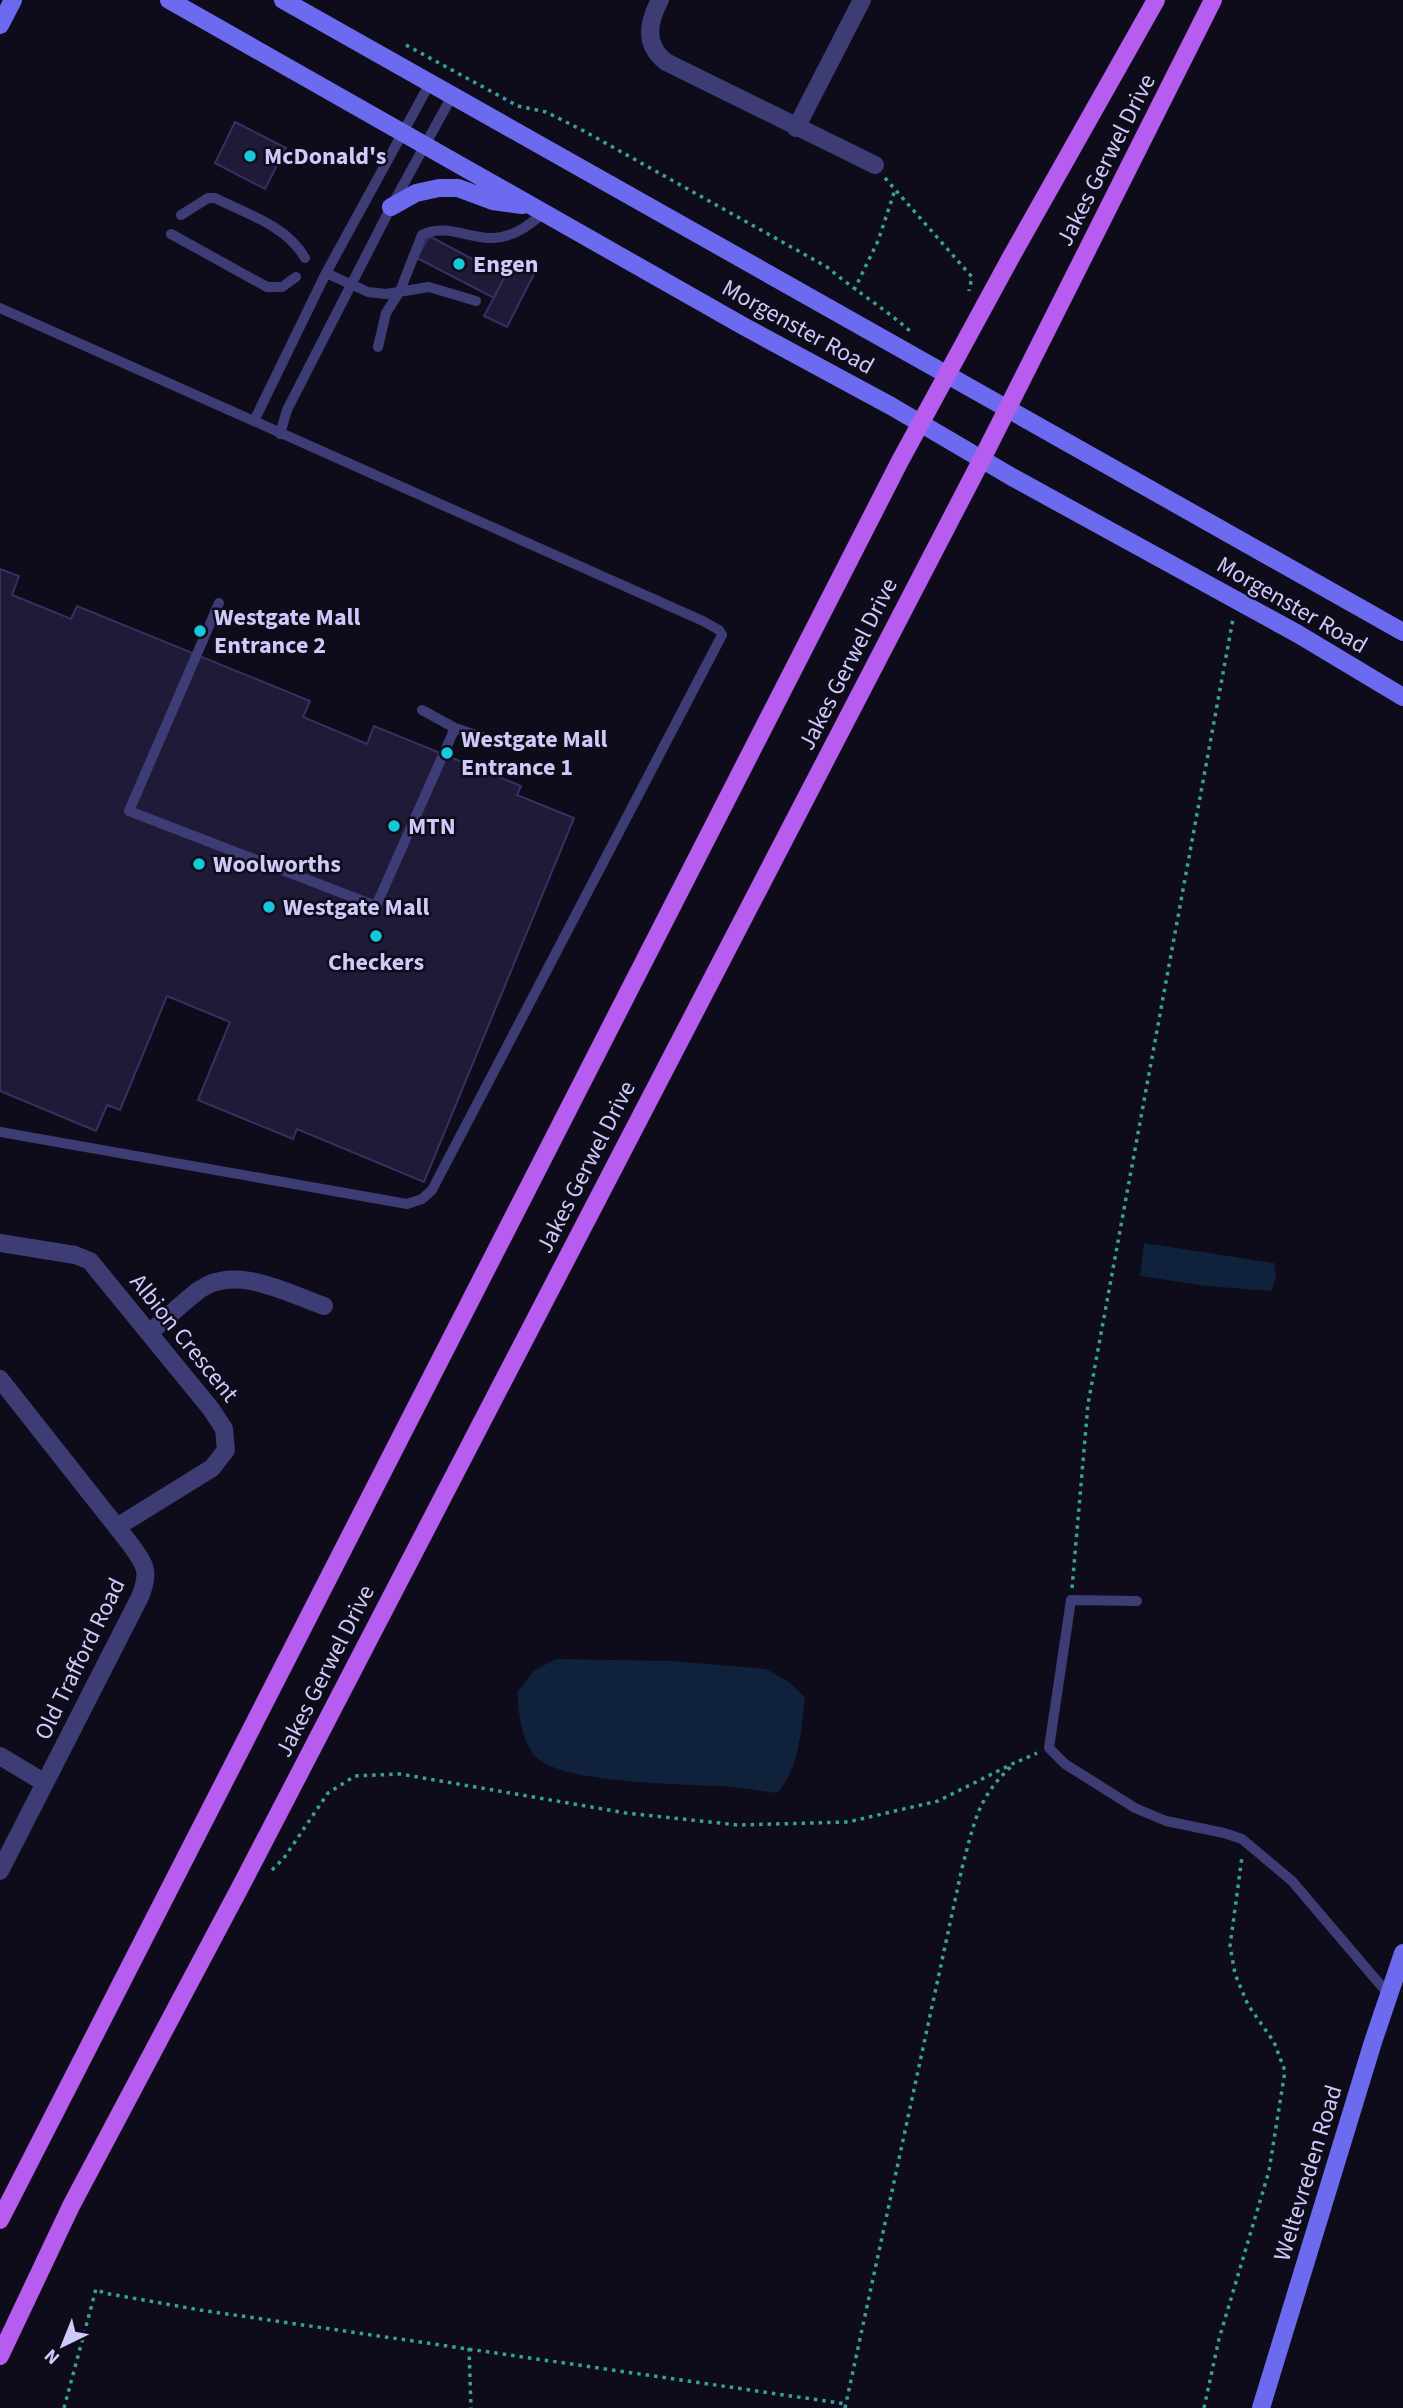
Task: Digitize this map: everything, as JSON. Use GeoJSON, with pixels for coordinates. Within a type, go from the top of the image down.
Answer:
{"type":"FeatureCollection","features":[{"type":"Feature","properties":{"kind":"main road"},"geometry":{"type":"LineString","coordinates":[[0,25],[13,0]]}},
{"type":"Feature","properties":{"kind":"main road","name":"Morgenster Road"},"geometry":{"type":"LineString","coordinates":[[169,0],[745,327],[1236,600],[1403,697]]}},
{"type":"Feature","properties":{"kind":"main road","name":"Morgenster Road"},"geometry":{"type":"LineString","coordinates":[[283,0],[1403,632]]}},
{"type":"Feature","properties":{"kind":"main road","name":"Jakes Gerwel Drive"},"geometry":{"type":"LineString","coordinates":[[0,2220],[756,739],[947,376],[1156,0]]}},
{"type":"Feature","properties":{"kind":"main road","name":"Jakes Gerwel Drive"},"geometry":{"type":"LineString","coordinates":[[0,2356],[71,2206],[244,1880],[982,459],[1213,0]]}},
{"type":"Feature","properties":{"kind":"main road"},"geometry":{"type":"LineString","coordinates":[[391,207],[415,193],[439,188],[458,188],[493,201],[538,210]]}},
{"type":"Feature","properties":{"kind":"main road","name":"Weltevreden Road"},"geometry":{"type":"LineString","coordinates":[[1261,2408],[1403,1954]]}},
{"type":"Feature","properties":{"kind":"street"},"geometry":{"type":"LineString","coordinates":[[660,0],[652,14],[649,37],[660,57],[796,128],[875,165]]}},
{"type":"Feature","properties":{"kind":"street"},"geometry":{"type":"LineString","coordinates":[[796,128],[862,0]]}},
{"type":"Feature","properties":{"kind":"street","name":"Albion Crescent"},"geometry":{"type":"LineString","coordinates":[[0,1243],[75,1255],[90,1261],[219,1419],[227,1440],[226,1450],[212,1468],[117,1527]]}},
{"type":"Feature","properties":{"kind":"street"},"geometry":{"type":"LineString","coordinates":[[149,1333],[200,1289],[226,1279],[265,1285],[324,1306]]}},
{"type":"Feature","properties":{"kind":"street","name":"Old Trafford Road"},"geometry":{"type":"LineString","coordinates":[[0,1378],[145,1565],[146,1581],[0,1871]]}},
{"type":"Feature","properties":{"kind":"street"},"geometry":{"type":"LineString","coordinates":[[0,1756],[45,1783]]}},
{"type":"Feature","properties":{"kind":"lane"},"geometry":{"type":"LineString","coordinates":[[254,421],[326,273],[430,83]]}},
{"type":"Feature","properties":{"kind":"lane"},"geometry":{"type":"LineString","coordinates":[[280,434],[287,410],[391,207],[452,96]]}},
{"type":"Feature","properties":{"kind":"lane"},"geometry":{"type":"LineString","coordinates":[[181,215],[208,198],[215,198],[277,229],[297,245],[305,258]]}},
{"type":"Feature","properties":{"kind":"lane"},"geometry":{"type":"LineString","coordinates":[[378,347],[382,322],[400,291],[419,239],[427,232],[439,230],[501,237],[524,228],[538,210]]}},
{"type":"Feature","properties":{"kind":"lane"},"geometry":{"type":"LineString","coordinates":[[171,234],[267,286],[282,287],[296,277]]}},
{"type":"Feature","properties":{"kind":"lane"},"geometry":{"type":"LineString","coordinates":[[326,273],[378,294],[429,287],[476,301]]}},
{"type":"Feature","properties":{"kind":"lane"},"geometry":{"type":"LineString","coordinates":[[0,308],[703,621],[719,630],[722,637],[432,1190],[422,1199],[407,1204],[0,1132]]}},
{"type":"Feature","properties":{"kind":"lane"},"geometry":{"type":"LineString","coordinates":[[219,603],[129,811],[376,906],[455,728]]}},
{"type":"Feature","properties":{"kind":"lane"},"geometry":{"type":"LineString","coordinates":[[422,710],[455,728],[494,741]]}},
{"type":"Feature","properties":{"kind":"lane"},"geometry":{"type":"LineString","coordinates":[[1137,1601],[1071,1600],[1048,1748],[1065,1764],[1135,1808],[1166,1821],[1242,1839],[1292,1881],[1389,1995]]}},
{"type":"Feature","properties":{"kind":"path"},"geometry":{"type":"LineString","coordinates":[[406,45],[518,106],[546,112],[584,131],[827,267],[854,290],[919,336]]}},
{"type":"Feature","properties":{"kind":"path"},"geometry":{"type":"LineString","coordinates":[[875,165],[972,277]]}},
{"type":"Feature","properties":{"kind":"path"},"geometry":{"type":"LineString","coordinates":[[854,290],[878,241],[895,190]]}},
{"type":"Feature","properties":{"kind":"path"},"geometry":{"type":"LineString","coordinates":[[1071,1600],[1088,1404],[1236,600]]}},
{"type":"Feature","properties":{"kind":"path"},"geometry":{"type":"LineString","coordinates":[[244,1880],[269,1872],[284,1858],[328,1793],[355,1776],[400,1774],[625,1813],[751,1825],[848,1822],[938,1801],[1048,1748]]}},
{"type":"Feature","properties":{"kind":"path"},"geometry":{"type":"LineString","coordinates":[[64,2408],[96,2289],[104,2293],[201,2310],[845,2406],[962,1868],[982,1799],[995,1781],[1018,1761]]}},
{"type":"Feature","properties":{"kind":"path"},"geometry":{"type":"LineString","coordinates":[[1204,2408],[1219,2339],[1269,2171],[1285,2071],[1274,2042],[1248,2005],[1235,1974],[1230,1946],[1242,1839]]}},
{"type":"Feature","properties":{"kind":"path"},"geometry":{"type":"LineString","coordinates":[[469,2348],[471,2408]]}},
{"type":"Feature","properties":{"kind":"water"},"geometry":{"type":"Polygon","coordinates":[[[1144,1243],[1274,1263],[1276,1277],[1271,1291],[1206,1286],[1140,1276],[1144,1243]]]}},
{"type":"Feature","properties":{"kind":"water"},"geometry":{"type":"Polygon","coordinates":[[[556,1659],[672,1661],[766,1669],[789,1682],[805,1697],[798,1748],[791,1772],[777,1793],[734,1787],[597,1778],[548,1765],[534,1755],[526,1741],[517,1693],[533,1671],[556,1659]]]}},
{"type":"Feature","properties":{"kind":"building","name":"McDonald's"},"geometry":{"type":"Polygon","coordinates":[[[235,122],[286,148],[265,189],[215,163],[235,122]]]}},
{"type":"Feature","properties":{"kind":"building"},"geometry":{"type":"Polygon","coordinates":[[[429,236],[505,276],[494,298],[417,258],[429,236]]]}},
{"type":"Feature","properties":{"kind":"building"},"geometry":{"type":"Polygon","coordinates":[[[512,263],[534,274],[507,327],[484,316],[512,263]]]}},
{"type":"Feature","properties":{"kind":"building","name":"Westgate Mall"},"geometry":{"type":"Polygon","coordinates":[[[0,569],[19,576],[12,595],[71,619],[77,606],[310,701],[303,717],[367,744],[374,726],[521,786],[517,795],[574,818],[424,1182],[297,1129],[293,1139],[198,1100],[230,1022],[167,996],[120,1110],[107,1105],[96,1131],[0,1091],[0,569]]]}},
{"type":"Feature","properties":{"kind":"place","name":"McDonald's"},"geometry":{"type":"Point","coordinates":[250,156]}},
{"type":"Feature","properties":{"kind":"place","name":"Engen"},"geometry":{"type":"Point","coordinates":[459,264]}},
{"type":"Feature","properties":{"kind":"place","name":"Westgate Mall Entrance 2"},"geometry":{"type":"Point","coordinates":[200,631]}},
{"type":"Feature","properties":{"kind":"place","name":"Westgate Mall Entrance 1"},"geometry":{"type":"Point","coordinates":[447,753]}},
{"type":"Feature","properties":{"kind":"place","name":"MTN"},"geometry":{"type":"Point","coordinates":[394,826]}},
{"type":"Feature","properties":{"kind":"place","name":"Woolworths"},"geometry":{"type":"Point","coordinates":[199,864]}},
{"type":"Feature","properties":{"kind":"place","name":"Westgate Mall"},"geometry":{"type":"Point","coordinates":[269,907]}},
{"type":"Feature","properties":{"kind":"place","name":"Checkers"},"geometry":{"type":"Point","coordinates":[376,936]}}]}
